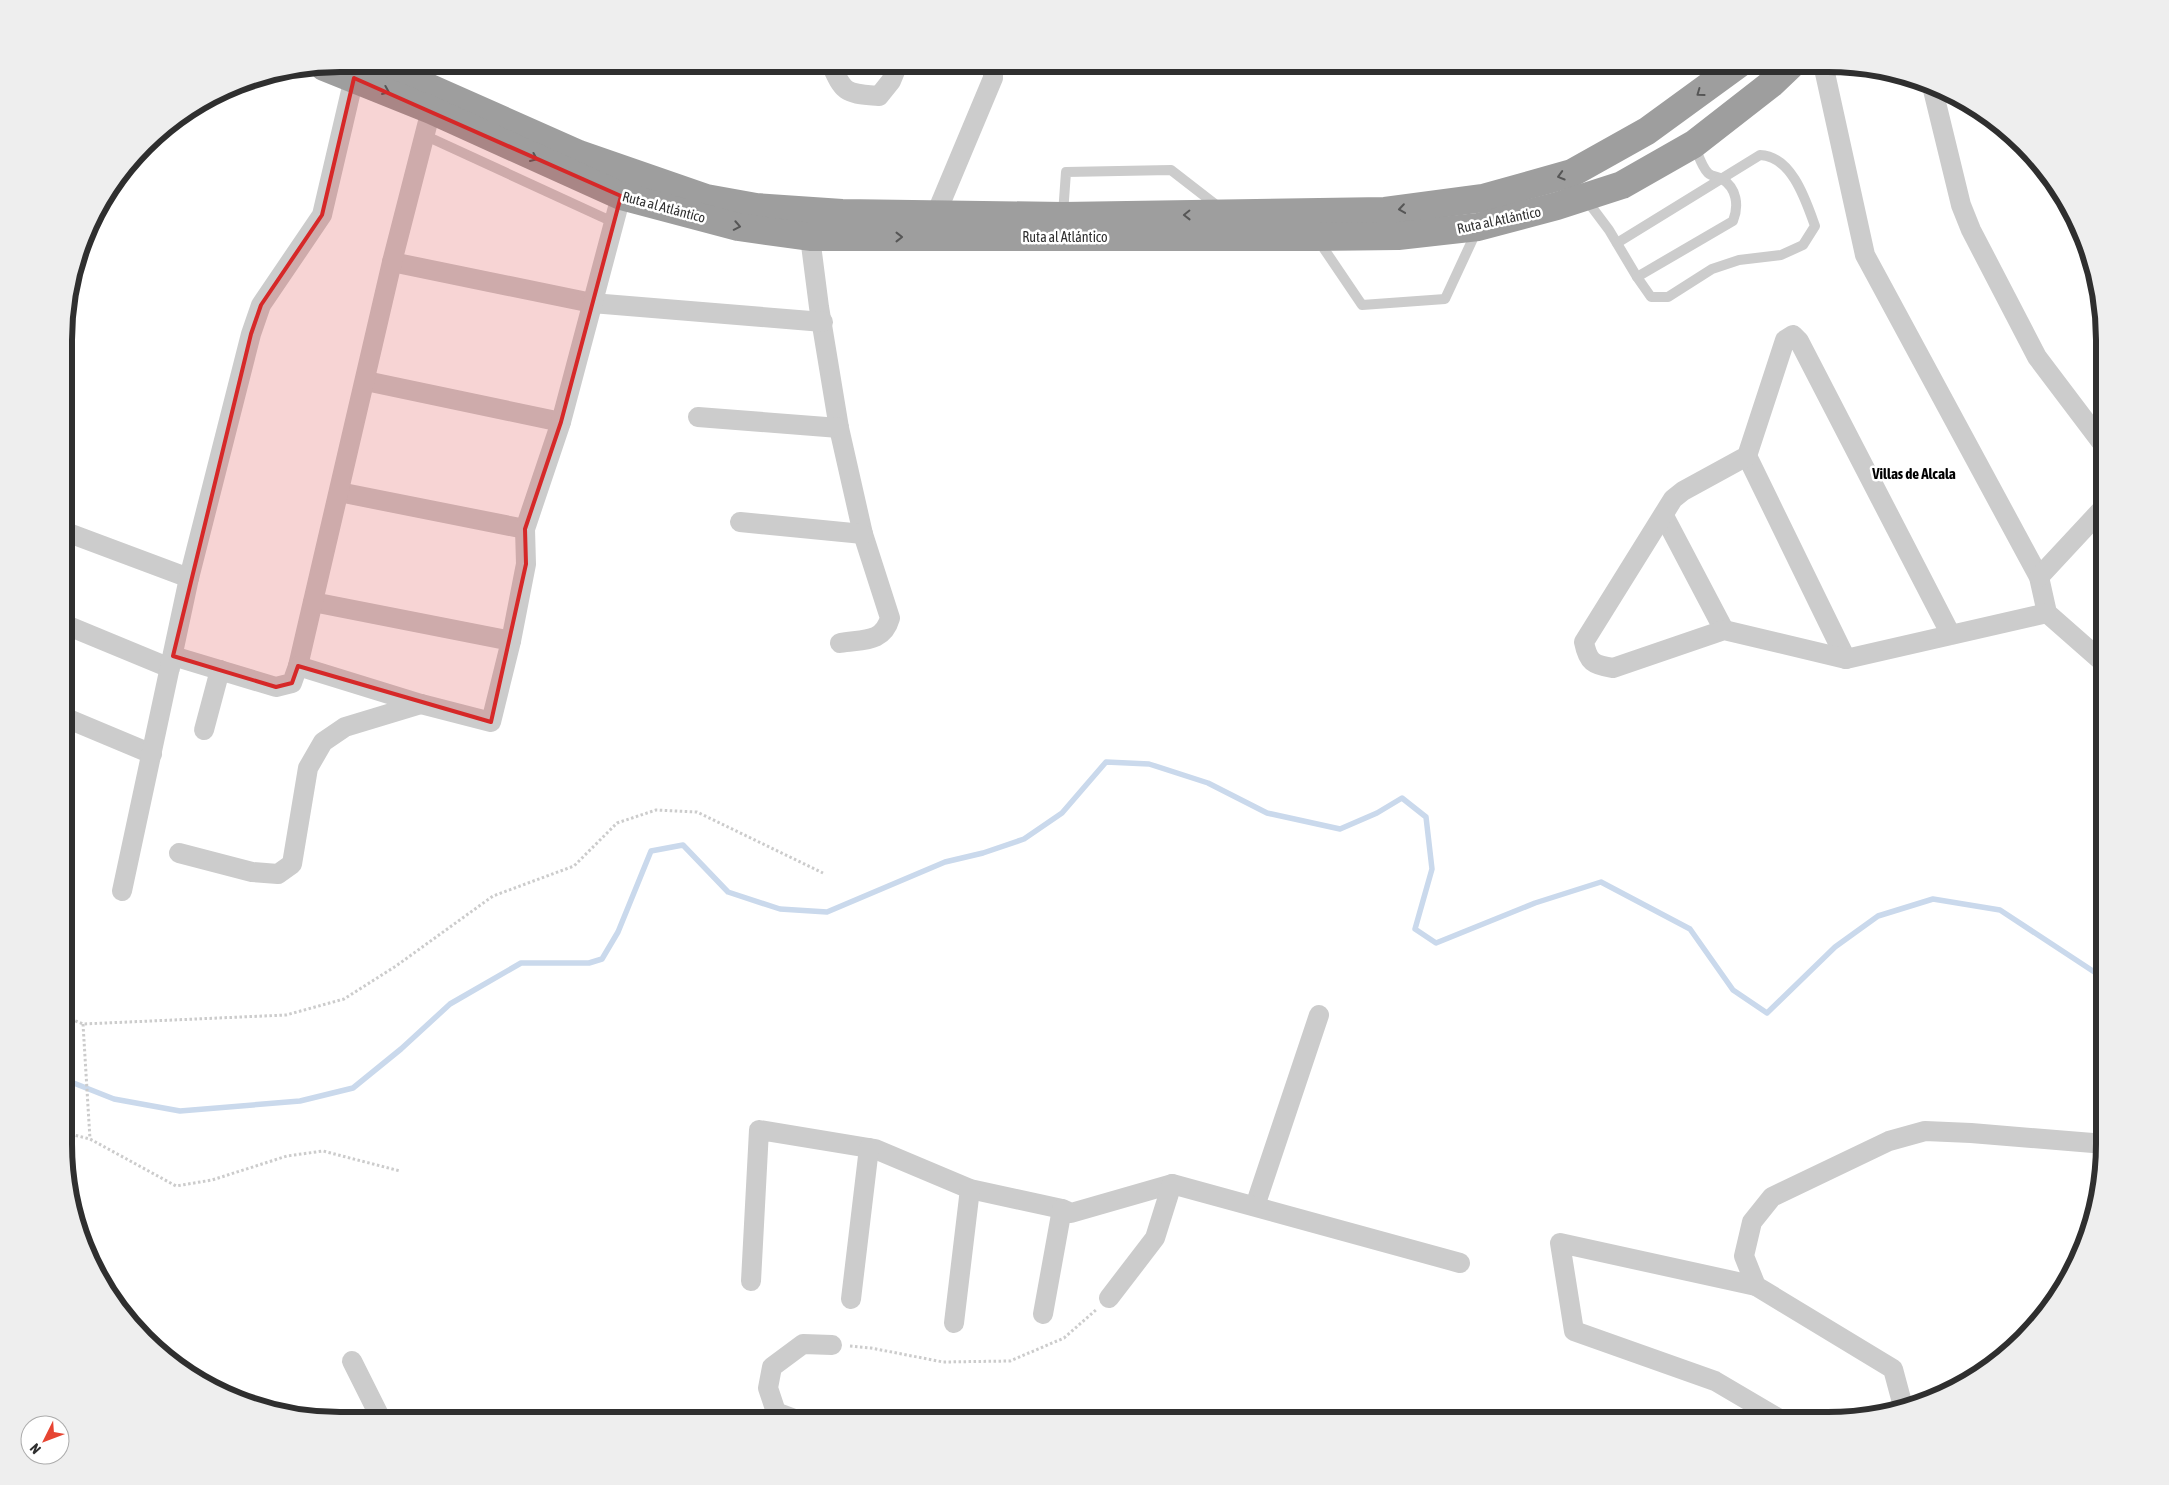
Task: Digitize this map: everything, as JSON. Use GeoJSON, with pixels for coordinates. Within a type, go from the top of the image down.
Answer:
{"type":"FeatureCollection","features":[{"type":"Feature","properties":{"kind":"highway","name":"Ruta al Atlántico"},"geometry":{"type":"LineString","coordinates":[[376,72],[427,123],[621,196],[738,227],[810,237],[1316,237],[1398,236],[1478,227],[1622,185],[1694,144],[1784,72]]}},
{"type":"Feature","properties":{"kind":"highway","name":"Ruta al Atlántico"},"geometry":{"type":"LineString","coordinates":[[382,72],[579,154],[706,198],[756,207],[842,213],[1063,216],[1385,211],[1483,198],[1572,173],[1647,131],[1728,72]]}},
{"type":"Feature","properties":{"kind":"highway"},"geometry":{"type":"LineString","coordinates":[[1747,72],[1756,82],[1771,84]]}},
{"type":"Feature","properties":{"kind":"street"},"geometry":{"type":"LineString","coordinates":[[122,891],[190,578],[251,334],[266,298],[322,216],[371,72]]}},
{"type":"Feature","properties":{"kind":"street"},"geometry":{"type":"LineString","coordinates":[[835,72],[841,86],[849,93],[879,96],[891,81],[895,72]]}},
{"type":"Feature","properties":{"kind":"street"},"geometry":{"type":"LineString","coordinates":[[936,214],[994,78],[993,72]]}},
{"type":"Feature","properties":{"kind":"street"},"geometry":{"type":"LineString","coordinates":[[1825,72],[1865,254],[2039,577],[2047,613],[2096,650]]}},
{"type":"Feature","properties":{"kind":"street"},"geometry":{"type":"LineString","coordinates":[[1934,94],[1961,206],[1972,230],[2037,357],[2096,436]]}},
{"type":"Feature","properties":{"kind":"street"},"geometry":{"type":"LineString","coordinates":[[72,627],[171,662],[220,670],[276,687],[292,683],[298,666],[366,381],[392,262],[427,123]]}},
{"type":"Feature","properties":{"kind":"street"},"geometry":{"type":"LineString","coordinates":[[298,666],[420,704],[491,722],[511,641],[526,564],[525,529],[560,422],[621,196]]}},
{"type":"Feature","properties":{"kind":"street"},"geometry":{"type":"LineString","coordinates":[[810,237],[839,428],[863,534],[890,618],[887,629],[880,636],[840,643]]}},
{"type":"Feature","properties":{"kind":"street"},"geometry":{"type":"LineString","coordinates":[[392,262],[592,302],[823,322]]}},
{"type":"Feature","properties":{"kind":"street"},"geometry":{"type":"LineString","coordinates":[[1950,635],[1799,341],[1793,335],[1784,340],[1747,456],[1683,491],[1673,499],[1584,642],[1587,655],[1596,665],[1613,668],[1724,630],[1846,659],[2047,613]]}},
{"type":"Feature","properties":{"kind":"street"},"geometry":{"type":"LineString","coordinates":[[366,381],[560,422]]}},
{"type":"Feature","properties":{"kind":"street"},"geometry":{"type":"LineString","coordinates":[[698,417],[839,428]]}},
{"type":"Feature","properties":{"kind":"street"},"geometry":{"type":"LineString","coordinates":[[1747,456],[1846,659]]}},
{"type":"Feature","properties":{"kind":"street"},"geometry":{"type":"LineString","coordinates":[[339,492],[525,529]]}},
{"type":"Feature","properties":{"kind":"street"},"geometry":{"type":"LineString","coordinates":[[1664,516],[1724,630]]}},
{"type":"Feature","properties":{"kind":"street"},"geometry":{"type":"LineString","coordinates":[[2039,577],[2096,516]]}},
{"type":"Feature","properties":{"kind":"street"},"geometry":{"type":"LineString","coordinates":[[740,522],[863,534]]}},
{"type":"Feature","properties":{"kind":"street"},"geometry":{"type":"LineString","coordinates":[[72,534],[190,578]]}},
{"type":"Feature","properties":{"kind":"street"},"geometry":{"type":"LineString","coordinates":[[313,602],[511,641]]}},
{"type":"Feature","properties":{"kind":"street"},"geometry":{"type":"LineString","coordinates":[[204,730],[220,670]]}},
{"type":"Feature","properties":{"kind":"street"},"geometry":{"type":"LineString","coordinates":[[179,853],[252,872],[278,874],[292,864],[308,768],[323,742],[345,726],[420,704]]}},
{"type":"Feature","properties":{"kind":"street"},"geometry":{"type":"LineString","coordinates":[[72,721],[152,754]]}},
{"type":"Feature","properties":{"kind":"street"},"geometry":{"type":"LineString","coordinates":[[1255,1206],[1319,1015]]}},
{"type":"Feature","properties":{"kind":"street"},"geometry":{"type":"LineString","coordinates":[[751,1281],[759,1130],[869,1148],[970,1189],[1062,1210],[1071,1214],[1172,1184],[1460,1263]]}},
{"type":"Feature","properties":{"kind":"street"},"geometry":{"type":"LineString","coordinates":[[1756,1286],[1744,1256],[1752,1222],[1772,1198],[1888,1140],[1925,1131],[2096,1143]]}},
{"type":"Feature","properties":{"kind":"street"},"geometry":{"type":"LineString","coordinates":[[851,1299],[869,1148]]}},
{"type":"Feature","properties":{"kind":"street"},"geometry":{"type":"LineString","coordinates":[[1110,1298],[1155,1238],[1172,1184]]}},
{"type":"Feature","properties":{"kind":"street"},"geometry":{"type":"LineString","coordinates":[[954,1322],[970,1189]]}},
{"type":"Feature","properties":{"kind":"street"},"geometry":{"type":"LineString","coordinates":[[1043,1314],[1062,1210]]}},
{"type":"Feature","properties":{"kind":"street"},"geometry":{"type":"LineString","coordinates":[[1768,1412],[1715,1381],[1574,1331],[1560,1243],[1756,1286],[1893,1369],[1902,1402]]}},
{"type":"Feature","properties":{"kind":"street"},"geometry":{"type":"LineString","coordinates":[[776,1412],[768,1388],[772,1367],[802,1344],[832,1345]]}},
{"type":"Feature","properties":{"kind":"street"},"geometry":{"type":"LineString","coordinates":[[352,1361],[378,1412]]}},
{"type":"Feature","properties":{"kind":"lane"},"geometry":{"type":"LineString","coordinates":[[427,123],[613,222]]}},
{"type":"Feature","properties":{"kind":"lane"},"geometry":{"type":"LineString","coordinates":[[1637,277],[1732,221],[1736,212],[1736,201],[1731,186],[1721,178],[1710,175],[1706,171],[1694,144]]}},
{"type":"Feature","properties":{"kind":"lane"},"geometry":{"type":"LineString","coordinates":[[1585,197],[1617,242],[1651,297],[1668,297],[1712,269],[1739,260],[1782,255],[1803,245],[1815,226],[1803,192],[1781,162],[1771,155],[1760,155],[1617,242]]}},
{"type":"Feature","properties":{"kind":"lane"},"geometry":{"type":"LineString","coordinates":[[1063,216],[1066,172],[1171,170],[1228,214]]}},
{"type":"Feature","properties":{"kind":"lane"},"geometry":{"type":"LineString","coordinates":[[1316,237],[1362,305],[1445,299],[1478,227]]}},
{"type":"Feature","properties":{"kind":"path"},"geometry":{"type":"LineString","coordinates":[[72,1019],[83,1024],[286,1014],[344,998],[396,966],[493,896],[574,866],[617,823],[656,810],[697,812],[823,873]]}},
{"type":"Feature","properties":{"kind":"path"},"geometry":{"type":"LineString","coordinates":[[83,1024],[90,1139]]}},
{"type":"Feature","properties":{"kind":"path"},"geometry":{"type":"LineString","coordinates":[[72,1134],[90,1139],[176,1186],[212,1180],[287,1156],[324,1152],[400,1171]]}},
{"type":"Feature","properties":{"kind":"path"},"geometry":{"type":"LineString","coordinates":[[832,1345],[871,1348],[943,1362],[1010,1361],[1064,1338],[1110,1298]]}},
{"type":"Feature","properties":{"kind":"highlighted area"},"geometry":{"type":"Polygon","coordinates":[[[354,78],[621,196],[561,422],[525,529],[526,564],[491,722],[298,666],[292,683],[276,687],[173,656],[251,334],[261,305],[322,215],[354,78]]]}},
{"type":"Feature","properties":{"kind":"waterway"},"geometry":{"type":"LineString","coordinates":[[72,1082],[114,1099],[180,1111],[300,1101],[353,1088],[401,1049],[450,1004],[521,963],[589,963],[602,959],[618,932],[651,851],[683,845],[728,892],[780,909],[827,912],[945,862],[983,853],[1024,839],[1062,813],[1106,762],[1149,764],[1208,783],[1267,813],[1340,829],[1377,813],[1402,798],[1426,817],[1432,869],[1415,929],[1436,943],[1535,903],[1601,882],[1690,929],[1733,990],[1767,1013],[1835,947],[1878,916],[1933,899],[2000,910],[2096,973]]}},
{"type":"Feature","properties":{"kind":"district","name":"Villas de Alcala"},"geometry":{"type":"Point","coordinates":[1914,473]}}]}
